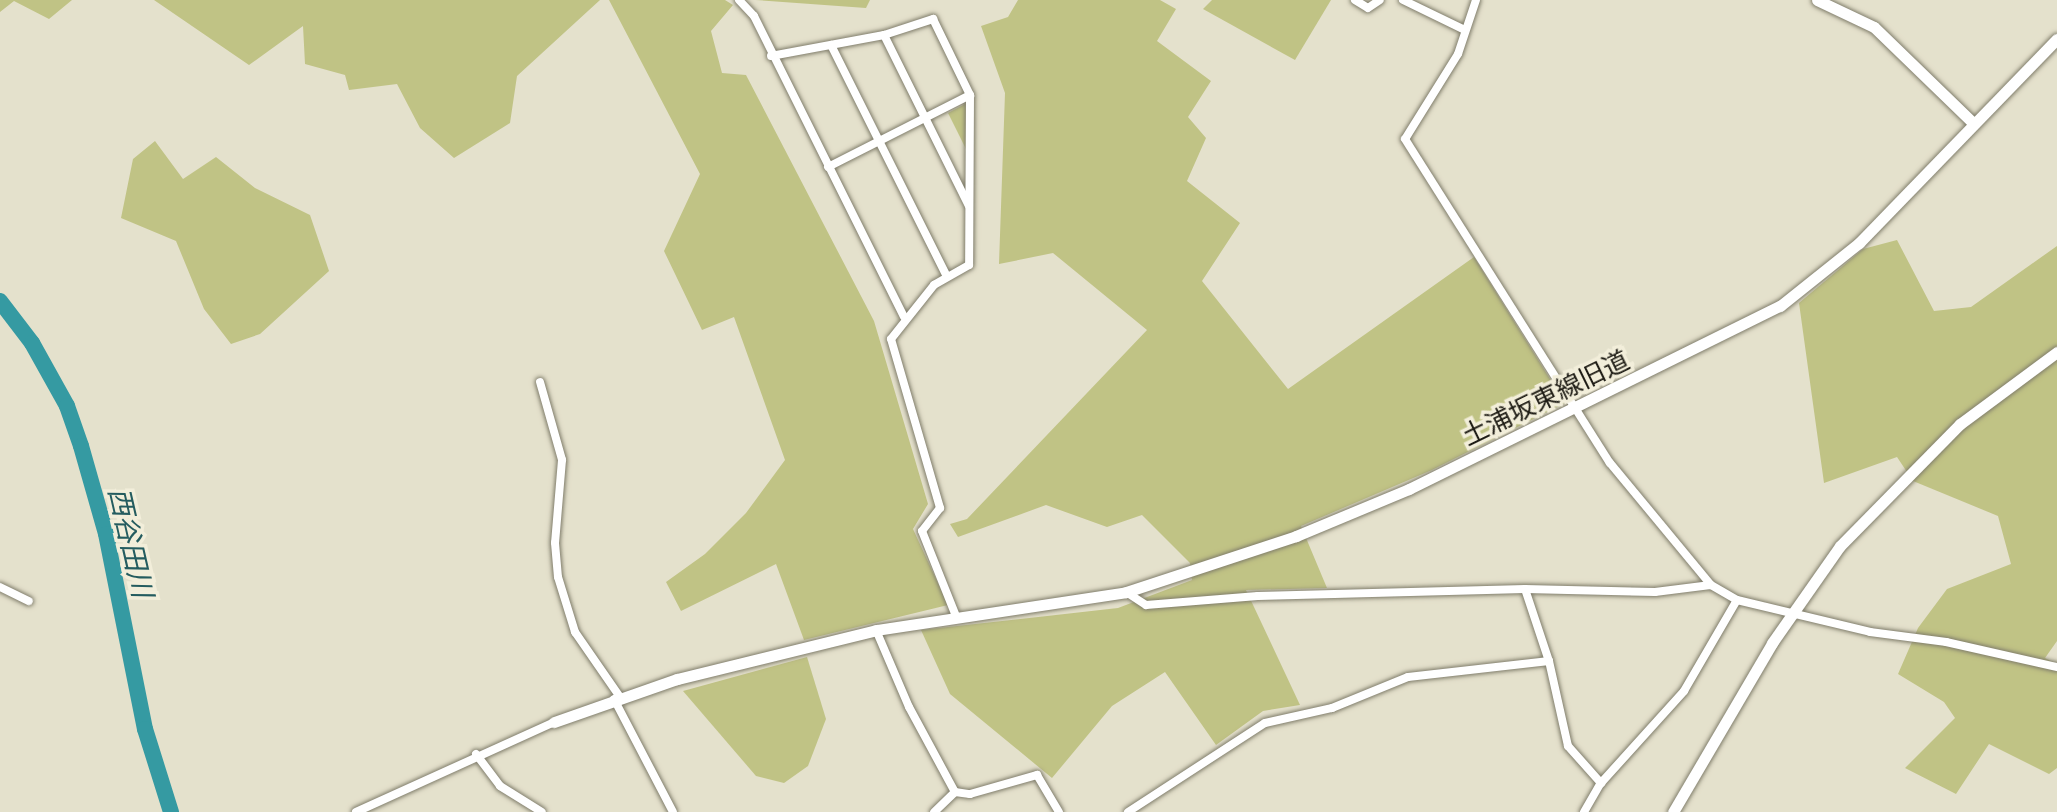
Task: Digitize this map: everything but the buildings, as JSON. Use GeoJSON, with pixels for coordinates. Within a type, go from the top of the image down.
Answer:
{"type":"FeatureCollection","features":[{"type":"Feature","properties":{"kind":"street"},"geometry":{"type":"LineString","coordinates":[[739,0],[754,16],[771,56],[904,317]]}},
{"type":"Feature","properties":{"kind":"street"},"geometry":{"type":"LineString","coordinates":[[1355,0],[1368,8],[1380,0]]}},
{"type":"Feature","properties":{"kind":"street"},"geometry":{"type":"LineString","coordinates":[[1403,0],[1465,30]]}},
{"type":"Feature","properties":{"kind":"street"},"geometry":{"type":"LineString","coordinates":[[1476,0],[1458,54],[1405,139],[1610,463],[1711,585],[1737,600],[2057,667]]}},
{"type":"Feature","properties":{"kind":"street"},"geometry":{"type":"LineString","coordinates":[[1817,0],[1874,27],[1973,123]]}},
{"type":"Feature","properties":{"kind":"street"},"geometry":{"type":"LineString","coordinates":[[771,56],[884,35],[933,19],[970,95],[969,265],[947,277],[904,317],[891,346],[940,508],[922,531],[956,616]]}},
{"type":"Feature","properties":{"kind":"street"},"geometry":{"type":"LineString","coordinates":[[884,35],[971,211]]}},
{"type":"Feature","properties":{"kind":"street","name":"土浦坂東線旧道"},"geometry":{"type":"LineString","coordinates":[[554,722],[617,698],[876,630],[1126,592],[1296,536],[1409,489],[1780,306],[1859,243],[2057,39]]}},
{"type":"Feature","properties":{"kind":"street"},"geometry":{"type":"LineString","coordinates":[[831,45],[947,277]]}},
{"type":"Feature","properties":{"kind":"street"},"geometry":{"type":"LineString","coordinates":[[828,167],[970,95]]}},
{"type":"Feature","properties":{"kind":"street"},"geometry":{"type":"LineString","coordinates":[[1673,812],[1792,613],[1840,546],[1927,454],[2057,352]]}},
{"type":"Feature","properties":{"kind":"street"},"geometry":{"type":"LineString","coordinates":[[540,382],[562,460],[555,543],[558,577],[575,632],[617,698],[673,812]]}},
{"type":"Feature","properties":{"kind":"street"},"geometry":{"type":"LineString","coordinates":[[1126,592],[1146,605],[1258,596],[1525,589],[1595,593],[1711,585]]}},
{"type":"Feature","properties":{"kind":"street"},"geometry":{"type":"LineString","coordinates":[[0,587],[29,601]]}},
{"type":"Feature","properties":{"kind":"street"},"geometry":{"type":"LineString","coordinates":[[1525,589],[1549,661],[1568,746],[1601,783]]}},
{"type":"Feature","properties":{"kind":"street"},"geometry":{"type":"LineString","coordinates":[[1584,812],[1601,783],[1684,691],[1737,600]]}},
{"type":"Feature","properties":{"kind":"street"},"geometry":{"type":"LineString","coordinates":[[876,630],[909,707],[955,792]]}},
{"type":"Feature","properties":{"kind":"street"},"geometry":{"type":"LineString","coordinates":[[1128,812],[1265,723],[1332,708],[1408,677],[1549,661]]}},
{"type":"Feature","properties":{"kind":"street"},"geometry":{"type":"LineString","coordinates":[[356,812],[476,754],[554,722]]}},
{"type":"Feature","properties":{"kind":"street"},"geometry":{"type":"LineString","coordinates":[[476,754],[500,786],[542,812]]}},
{"type":"Feature","properties":{"kind":"street"},"geometry":{"type":"LineString","coordinates":[[955,792],[970,794],[1037,775],[1059,812]]}},
{"type":"Feature","properties":{"kind":"street"},"geometry":{"type":"LineString","coordinates":[[934,812],[955,792]]}},
{"type":"Feature","properties":{"kind":"green space"},"geometry":{"type":"Polygon","coordinates":[[[0,0],[72,0],[49,19],[14,1],[0,12],[0,0]]]}},
{"type":"Feature","properties":{"kind":"green space"},"geometry":{"type":"Polygon","coordinates":[[[154,0],[600,0],[517,76],[510,123],[454,158],[420,128],[397,84],[349,90],[345,75],[305,64],[303,26],[249,65],[154,0]]]}},
{"type":"Feature","properties":{"kind":"green space"},"geometry":{"type":"Polygon","coordinates":[[[609,0],[725,0],[733,5],[711,31],[722,73],[746,75],[874,321],[928,504],[913,529],[948,605],[804,640],[776,564],[681,611],[666,582],[705,554],[746,513],[785,460],[734,317],[702,330],[664,251],[700,174],[609,0]]]}},
{"type":"Feature","properties":{"kind":"green space"},"geometry":{"type":"Polygon","coordinates":[[[756,0],[870,0],[866,8],[756,0]]]}},
{"type":"Feature","properties":{"kind":"green space"},"geometry":{"type":"Polygon","coordinates":[[[1018,0],[1160,0],[1176,9],[1157,41],[1211,81],[1188,117],[1206,138],[1187,181],[1240,223],[1202,281],[1288,389],[1474,257],[1565,403],[1432,470],[1301,526],[1327,588],[1246,590],[1300,705],[1263,711],[1216,745],[1165,672],[1112,706],[1052,778],[950,694],[921,630],[1118,608],[1192,580],[1190,563],[1142,515],[1107,527],[1046,505],[958,537],[950,524],[967,519],[1147,330],[1053,253],[999,264],[1005,93],[981,26],[1008,17],[1018,0]]]}},
{"type":"Feature","properties":{"kind":"green space"},"geometry":{"type":"Polygon","coordinates":[[[1212,0],[1331,0],[1295,60],[1203,9],[1212,0]]]}},
{"type":"Feature","properties":{"kind":"green space"},"geometry":{"type":"Polygon","coordinates":[[[967,103],[966,149],[948,113],[967,103]]]}},
{"type":"Feature","properties":{"kind":"green space"},"geometry":{"type":"Polygon","coordinates":[[[155,141],[183,179],[216,157],[255,188],[310,215],[329,271],[260,334],[231,344],[204,309],[176,241],[121,218],[133,159],[155,141]]]}},
{"type":"Feature","properties":{"kind":"green space"},"geometry":{"type":"Polygon","coordinates":[[[1897,240],[1934,311],[1971,307],[2057,246],[2057,641],[2045,658],[2057,664],[2057,768],[2049,774],[1989,744],[1956,794],[1905,768],[1955,718],[1944,702],[1898,674],[1918,628],[1947,589],[2011,564],[1998,516],[1913,481],[1897,457],[1824,483],[1799,303],[1863,249],[1897,240]]]}},
{"type":"Feature","properties":{"kind":"green space"},"geometry":{"type":"Polygon","coordinates":[[[807,657],[826,719],[808,766],[784,783],[756,776],[683,691],[807,657]]]}},
{"type":"Feature","properties":{"kind":"waterway","name":"西谷田川"},"geometry":{"type":"LineString","coordinates":[[0,301],[32,343],[67,406],[81,446],[106,534],[145,729],[171,812]]}}]}
